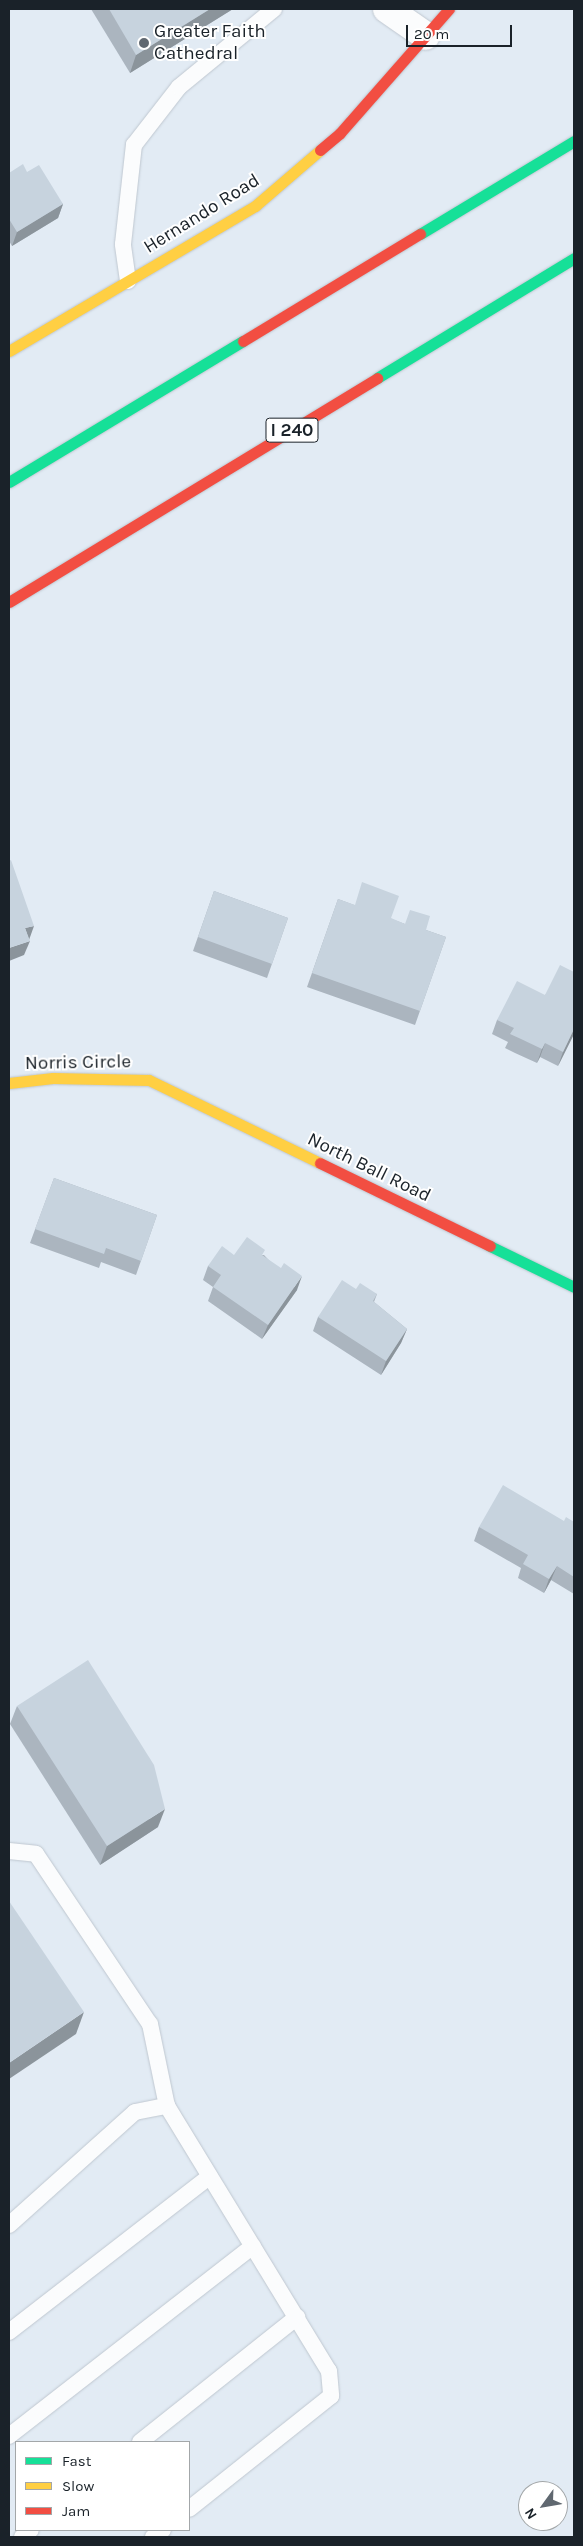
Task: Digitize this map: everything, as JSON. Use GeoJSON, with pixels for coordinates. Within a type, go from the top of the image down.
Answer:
{"type":"FeatureCollection","features":[{"type":"Feature","properties":{"kind":"main road","name":"Hernando Road"},"geometry":{"type":"LineString","coordinates":[[9,351],[255,206],[340,133],[449,9]]}},
{"type":"Feature","properties":{"kind":"main road"},"geometry":{"type":"LineString","coordinates":[[9,482],[574,141]]}},
{"type":"Feature","properties":{"kind":"main road","name":"I 240"},"geometry":{"type":"LineString","coordinates":[[9,602],[574,258]]}},
{"type":"Feature","properties":{"kind":"main road","name":"Norris Circle"},"geometry":{"type":"LineString","coordinates":[[9,1082],[53,1078],[149,1080]]}},
{"type":"Feature","properties":{"kind":"main road","name":"North Ball Road"},"geometry":{"type":"LineString","coordinates":[[149,1080],[574,1287]]}},
{"type":"Feature","properties":{"kind":"street"},"geometry":{"type":"LineString","coordinates":[[387,9],[426,36]]}},
{"type":"Feature","properties":{"kind":"lane"},"geometry":{"type":"LineString","coordinates":[[128,281],[123,244],[134,145],[179,87],[274,9]]}},
{"type":"Feature","properties":{"kind":"lane"},"geometry":{"type":"LineString","coordinates":[[9,1851],[36,1854],[150,2024],[167,2106],[329,2371],[331,2396],[190,2508]]}},
{"type":"Feature","properties":{"kind":"lane"},"geometry":{"type":"LineString","coordinates":[[9,2225],[135,2112],[167,2106]]}},
{"type":"Feature","properties":{"kind":"lane"},"geometry":{"type":"LineString","coordinates":[[9,2332],[210,2176]]}},
{"type":"Feature","properties":{"kind":"lane"},"geometry":{"type":"LineString","coordinates":[[9,2436],[253,2246]]}},
{"type":"Feature","properties":{"kind":"lane"},"geometry":{"type":"LineString","coordinates":[[141,2441],[296,2317]]}},
{"type":"Feature","properties":{"kind":"building"},"geometry":{"type":"Polygon","coordinates":[[[109,9],[210,9],[136,55],[109,9]]]}},
{"type":"Feature","properties":{"kind":"building"},"geometry":{"type":"Polygon","coordinates":[[[23,164],[27,172],[39,165],[63,204],[17,232],[9,219],[9,173],[23,164]]]}},
{"type":"Feature","properties":{"kind":"building"},"geometry":{"type":"Polygon","coordinates":[[[11,860],[34,926],[25,928],[30,941],[9,948],[9,861],[11,860]]]}},
{"type":"Feature","properties":{"kind":"building"},"geometry":{"type":"Polygon","coordinates":[[[362,882],[399,896],[391,918],[405,924],[410,910],[430,916],[426,930],[446,937],[420,1011],[312,973],[338,899],[355,905],[362,882]]]}},
{"type":"Feature","properties":{"kind":"building"},"geometry":{"type":"Polygon","coordinates":[[[214,891],[288,918],[272,964],[198,937],[214,891]]]}},
{"type":"Feature","properties":{"kind":"building"},"geometry":{"type":"Polygon","coordinates":[[[560,965],[574,972],[574,1029],[563,1052],[545,1043],[542,1049],[510,1034],[514,1028],[497,1020],[517,981],[545,995],[560,965]]]}},
{"type":"Feature","properties":{"kind":"building"},"geometry":{"type":"Polygon","coordinates":[[[54,1178],[157,1215],[141,1261],[106,1248],[104,1254],[35,1229],[54,1178]]]}},
{"type":"Feature","properties":{"kind":"building"},"geometry":{"type":"Polygon","coordinates":[[[247,1237],[265,1250],[262,1255],[281,1268],[284,1263],[302,1276],[268,1325],[213,1287],[221,1275],[208,1266],[222,1246],[234,1255],[247,1237]]]}},
{"type":"Feature","properties":{"kind":"building"},"geometry":{"type":"Polygon","coordinates":[[[342,1280],[356,1289],[360,1283],[377,1294],[373,1301],[407,1329],[386,1361],[318,1317],[342,1280]]]}},
{"type":"Feature","properties":{"kind":"building"},"geometry":{"type":"Polygon","coordinates":[[[503,1485],[564,1521],[566,1517],[574,1522],[574,1577],[557,1566],[549,1579],[523,1564],[528,1555],[479,1527],[503,1485]]]}},
{"type":"Feature","properties":{"kind":"building"},"geometry":{"type":"Polygon","coordinates":[[[88,1660],[154,1765],[165,1809],[107,1846],[17,1706],[88,1660]]]}},
{"type":"Feature","properties":{"kind":"building"},"geometry":{"type":"Polygon","coordinates":[[[9,1901],[84,2012],[9,2063],[9,1901]]]}},
{"type":"Feature","properties":{"kind":"traffic: fast"},"geometry":{"type":"LineString","coordinates":[[420,234],[574,141]]}},
{"type":"Feature","properties":{"kind":"traffic: fast"},"geometry":{"type":"LineString","coordinates":[[377,378],[574,258]]}},
{"type":"Feature","properties":{"kind":"traffic: fast"},"geometry":{"type":"LineString","coordinates":[[9,482],[243,341]]}},
{"type":"Feature","properties":{"kind":"traffic: fast"},"geometry":{"type":"LineString","coordinates":[[490,1246],[574,1287]]}},
{"type":"Feature","properties":{"kind":"traffic: slow"},"geometry":{"type":"LineString","coordinates":[[9,351],[255,206],[320,150]]}},
{"type":"Feature","properties":{"kind":"traffic: slow"},"geometry":{"type":"LineString","coordinates":[[9,1083],[53,1078],[149,1080],[320,1163]]}},
{"type":"Feature","properties":{"kind":"traffic: jam"},"geometry":{"type":"LineString","coordinates":[[320,150],[340,133],[449,9]]}},
{"type":"Feature","properties":{"kind":"traffic: jam"},"geometry":{"type":"LineString","coordinates":[[243,341],[420,234]]}},
{"type":"Feature","properties":{"kind":"traffic: jam"},"geometry":{"type":"LineString","coordinates":[[9,602],[377,378]]}},
{"type":"Feature","properties":{"kind":"traffic: jam"},"geometry":{"type":"LineString","coordinates":[[320,1163],[490,1246]]}},
{"type":"Feature","properties":{"kind":"place","name":"Greater Faith Cathedral"},"geometry":{"type":"Point","coordinates":[144,43]}}]}
